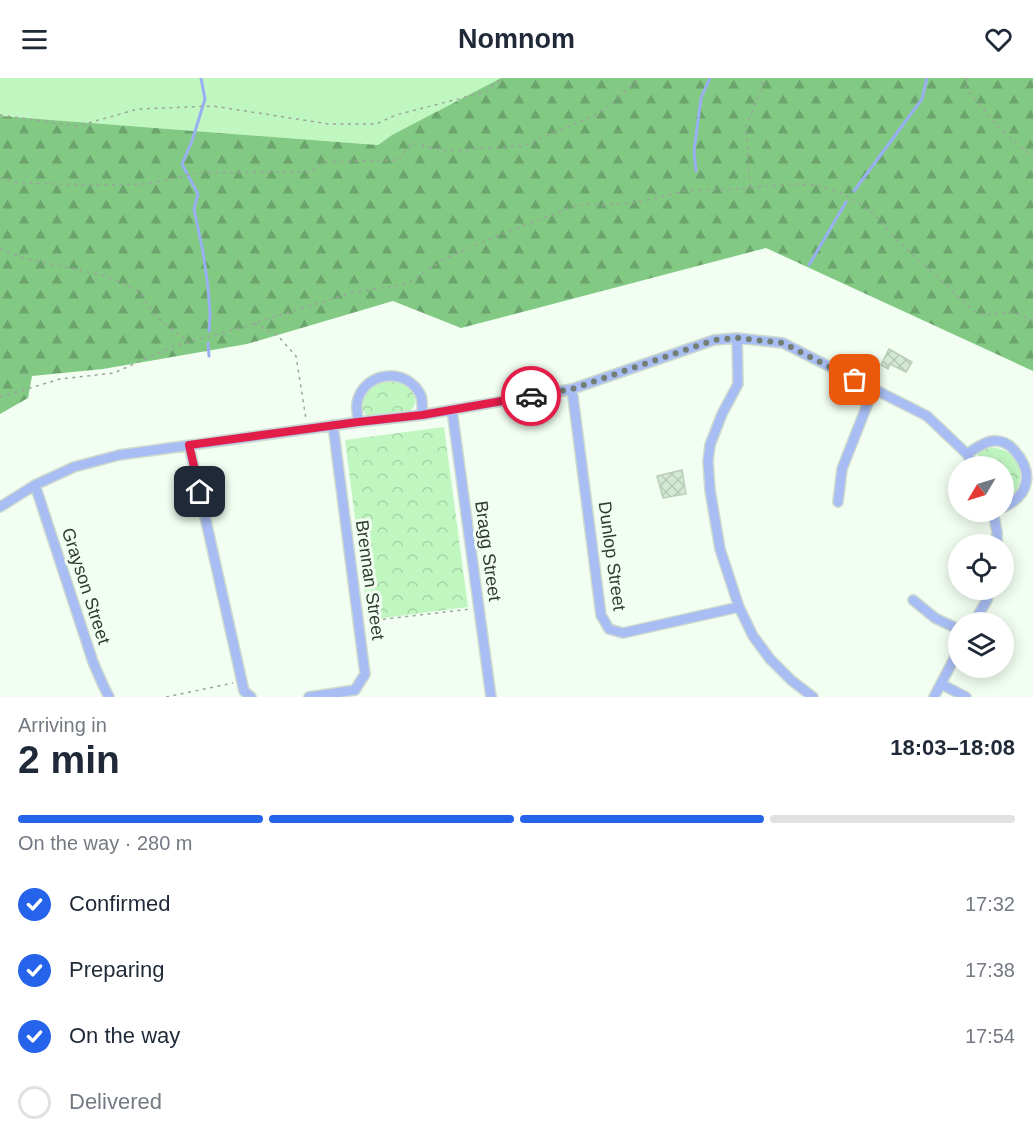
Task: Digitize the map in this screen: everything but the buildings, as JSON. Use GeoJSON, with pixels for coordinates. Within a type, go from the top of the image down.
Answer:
{"type":"FeatureCollection","features":[{"type":"Feature","properties":{"kind":"street"},"geometry":{"type":"LineString","coordinates":[[737,338],[738,384],[722,414],[710,445],[708,461],[710,490],[720,549],[739,607],[753,636],[770,659],[791,680],[813,697]]}},
{"type":"Feature","properties":{"kind":"street"},"geometry":{"type":"LineString","coordinates":[[0,507],[35,485],[74,467],[119,455],[422,415],[572,389],[714,340],[737,338],[783,343],[927,416],[967,454],[992,441],[1001,441],[1011,446],[1025,464],[1028,472],[1023,491],[1014,502]]}},
{"type":"Feature","properties":{"kind":"street"},"geometry":{"type":"LineString","coordinates":[[358,422],[357,401],[363,388],[374,379],[387,376],[401,377],[412,384],[423,402],[422,415]]}},
{"type":"Feature","properties":{"kind":"street","name":"Dunlop Street"},"geometry":{"type":"LineString","coordinates":[[572,389],[602,615],[609,629],[623,633],[739,607]]}},
{"type":"Feature","properties":{"kind":"street"},"geometry":{"type":"LineString","coordinates":[[838,502],[842,469],[873,390]]}},
{"type":"Feature","properties":{"kind":"street","name":"Bragg Street"},"geometry":{"type":"LineString","coordinates":[[452,410],[490,697]]}},
{"type":"Feature","properties":{"kind":"street","name":"Brennan Street"},"geometry":{"type":"LineString","coordinates":[[309,697],[355,690],[365,674],[333,425]]}},
{"type":"Feature","properties":{"kind":"street"},"geometry":{"type":"LineString","coordinates":[[189,445],[244,691],[251,697]]}},
{"type":"Feature","properties":{"kind":"street","name":"Grayson Street"},"geometry":{"type":"LineString","coordinates":[[35,485],[93,662],[109,697]]}},
{"type":"Feature","properties":{"kind":"street"},"geometry":{"type":"LineString","coordinates":[[913,600],[935,618],[948,624]]}},
{"type":"Feature","properties":{"kind":"street"},"geometry":{"type":"LineString","coordinates":[[934,697],[948,670]]}},
{"type":"Feature","properties":{"kind":"street"},"geometry":{"type":"LineString","coordinates":[[941,684],[966,697]]}},
{"type":"Feature","properties":{"kind":"path"},"geometry":{"type":"LineString","coordinates":[[0,115],[77,126],[138,109],[213,106],[329,124],[376,124],[396,115],[485,92],[502,78]]}},
{"type":"Feature","properties":{"kind":"path"},"geometry":{"type":"LineString","coordinates":[[0,178],[19,183],[146,184],[197,173],[310,172],[323,162],[398,160],[412,143],[447,151],[523,146],[600,113],[640,78]]}},
{"type":"Feature","properties":{"kind":"path"},"geometry":{"type":"LineString","coordinates":[[750,188],[746,127],[765,78]]}},
{"type":"Feature","properties":{"kind":"path"},"geometry":{"type":"LineString","coordinates":[[968,78],[966,88],[992,120],[1033,157]]}},
{"type":"Feature","properties":{"kind":"path"},"geometry":{"type":"LineString","coordinates":[[0,397],[60,379],[114,373],[174,346],[254,324],[354,292],[410,282],[446,258],[571,207],[640,202],[689,190],[788,184],[816,185],[842,193],[875,215],[897,240],[976,313],[987,315],[1012,312],[1033,320]]}},
{"type":"Feature","properties":{"kind":"path"},"geometry":{"type":"LineString","coordinates":[[0,249],[24,258],[106,276],[131,286],[142,294],[151,311],[168,327],[190,342]]}},
{"type":"Feature","properties":{"kind":"path"},"geometry":{"type":"LineString","coordinates":[[254,324],[277,335],[296,356],[307,429]]}},
{"type":"Feature","properties":{"kind":"path"},"geometry":{"type":"LineString","coordinates":[[358,622],[478,608]]}},
{"type":"Feature","properties":{"kind":"path"},"geometry":{"type":"LineString","coordinates":[[166,697],[242,681]]}},
{"type":"Feature","properties":{"kind":"green space"},"geometry":{"type":"Polygon","coordinates":[[[0,78],[501,78],[392,135],[378,145],[0,116],[0,78]]]}},
{"type":"Feature","properties":{"kind":"green space"},"geometry":{"type":"Polygon","coordinates":[[[501,78],[1033,78],[1033,371],[766,248],[461,328],[393,301],[247,344],[103,369],[32,376],[28,398],[0,414],[0,116],[378,145],[392,135],[501,78]]]}},
{"type":"Feature","properties":{"kind":"green space"},"geometry":{"type":"Polygon","coordinates":[[[382,380],[402,383],[414,394],[415,403],[409,411],[367,416],[362,405],[364,395],[382,380]]]}},
{"type":"Feature","properties":{"kind":"green space"},"geometry":{"type":"Polygon","coordinates":[[[444,427],[468,607],[368,620],[345,440],[444,427]]]}},
{"type":"Feature","properties":{"kind":"green space"},"geometry":{"type":"Polygon","coordinates":[[[990,447],[1012,456],[978,456],[980,450],[990,447]]]}},
{"type":"Feature","properties":{"kind":"green space"},"geometry":{"type":"Polygon","coordinates":[[[1014,458],[1020,472],[1014,493],[1014,458]]]}},
{"type":"Feature","properties":{"kind":"waterway"},"geometry":{"type":"LineString","coordinates":[[201,78],[205,99],[182,164],[198,194],[194,209],[208,287],[209,331]]}},
{"type":"Feature","properties":{"kind":"waterway"},"geometry":{"type":"LineString","coordinates":[[696,171],[694,151],[701,98],[710,78]]}},
{"type":"Feature","properties":{"kind":"waterway"},"geometry":{"type":"LineString","coordinates":[[854,191],[922,99],[927,78]]}},
{"type":"Feature","properties":{"kind":"waterway"},"geometry":{"type":"LineString","coordinates":[[809,265],[846,202]]}},
{"type":"Feature","properties":{"kind":"waterway"},"geometry":{"type":"LineString","coordinates":[[208,343],[209,356]]}},
{"type":"Feature","properties":{"kind":"way so far"},"geometry":{"type":"LineString","coordinates":[[531,396],[572,389],[714,340],[737,338],[783,343],[855,380]]}},
{"type":"Feature","properties":{"kind":"route"},"geometry":{"type":"LineString","coordinates":[[200,492],[189,445],[422,415],[531,396]]}}]}
